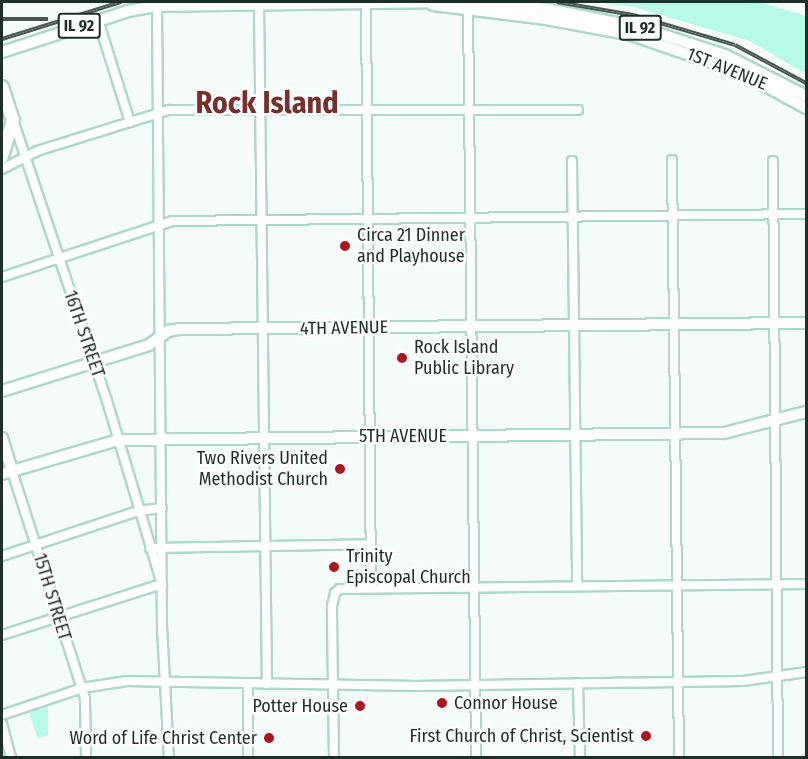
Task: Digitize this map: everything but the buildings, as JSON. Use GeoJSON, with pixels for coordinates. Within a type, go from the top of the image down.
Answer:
{"type":"FeatureCollection","features":[{"type":"Feature","properties":{"kind":"highway","name":"16TH STREET"},"geometry":{"type":"LineString","coordinates":[[2,90],[13,120]]}},
{"type":"Feature","properties":{"kind":"highway"},"geometry":{"type":"LineString","coordinates":[[2,158],[13,120]]}},
{"type":"Feature","properties":{"kind":"main road","name":"1ST AVENUE"},"geometry":{"type":"LineString","coordinates":[[430,4],[443,2]]}},
{"type":"Feature","properties":{"kind":"main road","name":"1ST AVENUE"},"geometry":{"type":"LineString","coordinates":[[2,52],[98,20],[157,6],[259,3],[466,5],[579,14],[663,34],[754,68],[807,96]]}},
{"type":"Feature","properties":{"kind":"main road","name":"1ST AVENUE"},"geometry":{"type":"LineString","coordinates":[[466,5],[557,20],[653,41],[744,74],[807,108]]}},
{"type":"Feature","properties":{"kind":"main road","name":"4TH AVENUE"},"geometry":{"type":"LineString","coordinates":[[2,391],[149,345],[178,329],[807,323]]}},
{"type":"Feature","properties":{"kind":"main road","name":"5TH AVENUE"},"geometry":{"type":"LineString","coordinates":[[7,472],[118,440],[675,434],[737,431],[807,412]]}},
{"type":"Feature","properties":{"kind":"main road","name":"15TH STREET"},"geometry":{"type":"LineString","coordinates":[[2,438],[7,472]]}},
{"type":"Feature","properties":{"kind":"street"},"geometry":{"type":"LineString","coordinates":[[259,3],[267,684]]}},
{"type":"Feature","properties":{"kind":"street"},"geometry":{"type":"LineString","coordinates":[[366,3],[371,588]]}},
{"type":"Feature","properties":{"kind":"street"},"geometry":{"type":"LineString","coordinates":[[466,5],[476,758]]}},
{"type":"Feature","properties":{"kind":"street"},"geometry":{"type":"LineString","coordinates":[[157,6],[162,584],[169,758]]}},
{"type":"Feature","properties":{"kind":"street"},"geometry":{"type":"LineString","coordinates":[[98,20],[130,122]]}},
{"type":"Feature","properties":{"kind":"street"},"geometry":{"type":"LineString","coordinates":[[2,169],[28,159],[37,151],[158,113],[261,109],[578,110]]}},
{"type":"Feature","properties":{"kind":"street","name":"16TH STREET"},"geometry":{"type":"LineString","coordinates":[[13,120],[28,159],[162,584]]}},
{"type":"Feature","properties":{"kind":"street"},"geometry":{"type":"LineString","coordinates":[[672,160],[679,758]]}},
{"type":"Feature","properties":{"kind":"street"},"geometry":{"type":"LineString","coordinates":[[773,161],[778,758]]}},
{"type":"Feature","properties":{"kind":"street"},"geometry":{"type":"LineString","coordinates":[[572,162],[577,585]]}},
{"type":"Feature","properties":{"kind":"street"},"geometry":{"type":"LineString","coordinates":[[2,277],[172,221],[807,214]]}},
{"type":"Feature","properties":{"kind":"street","name":"15TH STREET"},"geometry":{"type":"LineString","coordinates":[[7,472],[36,545],[82,688],[86,758]]}},
{"type":"Feature","properties":{"kind":"street"},"geometry":{"type":"LineString","coordinates":[[2,556],[138,511],[162,508]]}},
{"type":"Feature","properties":{"kind":"street"},"geometry":{"type":"LineString","coordinates":[[150,548],[163,545],[370,544]]}},
{"type":"Feature","properties":{"kind":"street"},"geometry":{"type":"LineString","coordinates":[[2,635],[162,584]]}},
{"type":"Feature","properties":{"kind":"street"},"geometry":{"type":"LineString","coordinates":[[334,758],[335,593],[344,588],[807,584]]}},
{"type":"Feature","properties":{"kind":"street"},"geometry":{"type":"LineString","coordinates":[[2,715],[82,688],[126,681],[248,684],[678,682],[743,681],[777,674],[807,672]]}},
{"type":"Feature","properties":{"kind":"street"},"geometry":{"type":"LineString","coordinates":[[578,683],[580,758]]}},
{"type":"Feature","properties":{"kind":"street"},"geometry":{"type":"LineString","coordinates":[[248,684],[249,758]]}},
{"type":"Feature","properties":{"kind":"street"},"geometry":{"type":"LineString","coordinates":[[2,724],[11,758]]}},
{"type":"Feature","properties":{"kind":"green space"},"geometry":{"type":"Polygon","coordinates":[[[595,2],[759,2],[806,16],[806,74],[750,41],[634,7],[595,2]]]}},
{"type":"Feature","properties":{"kind":"green space"},"geometry":{"type":"Polygon","coordinates":[[[48,707],[48,735],[38,739],[29,713],[48,707]]]}},
{"type":"Feature","properties":{"kind":"railway"},"geometry":{"type":"LineString","coordinates":[[2,39],[121,2]]}},
{"type":"Feature","properties":{"kind":"railway"},"geometry":{"type":"LineString","coordinates":[[557,2],[633,15],[735,45],[806,83]]}},
{"type":"Feature","properties":{"kind":"railway"},"geometry":{"type":"LineString","coordinates":[[2,19],[48,19]]}},
{"type":"Feature","properties":{"kind":"place","name":"Circa 21 Dinner and Playhouse"},"geometry":{"type":"Point","coordinates":[345,246]}},
{"type":"Feature","properties":{"kind":"place","name":"Rock Island Public Library"},"geometry":{"type":"Point","coordinates":[402,358]}},
{"type":"Feature","properties":{"kind":"place","name":"Two Rivers United Methodist Church"},"geometry":{"type":"Point","coordinates":[340,469]}},
{"type":"Feature","properties":{"kind":"place","name":"Trinity Episcopal Church"},"geometry":{"type":"Point","coordinates":[334,567]}},
{"type":"Feature","properties":{"kind":"place","name":"Connor House"},"geometry":{"type":"Point","coordinates":[442,703]}},
{"type":"Feature","properties":{"kind":"place","name":"Potter House"},"geometry":{"type":"Point","coordinates":[360,706]}},
{"type":"Feature","properties":{"kind":"place","name":"First Church of Christ, Scientist"},"geometry":{"type":"Point","coordinates":[646,736]}},
{"type":"Feature","properties":{"kind":"place","name":"Word of Life Christ Center"},"geometry":{"type":"Point","coordinates":[269,738]}},
{"type":"Feature","properties":{"kind":"district","name":"Rock Island"},"geometry":{"type":"Point","coordinates":[267,103]}}]}
